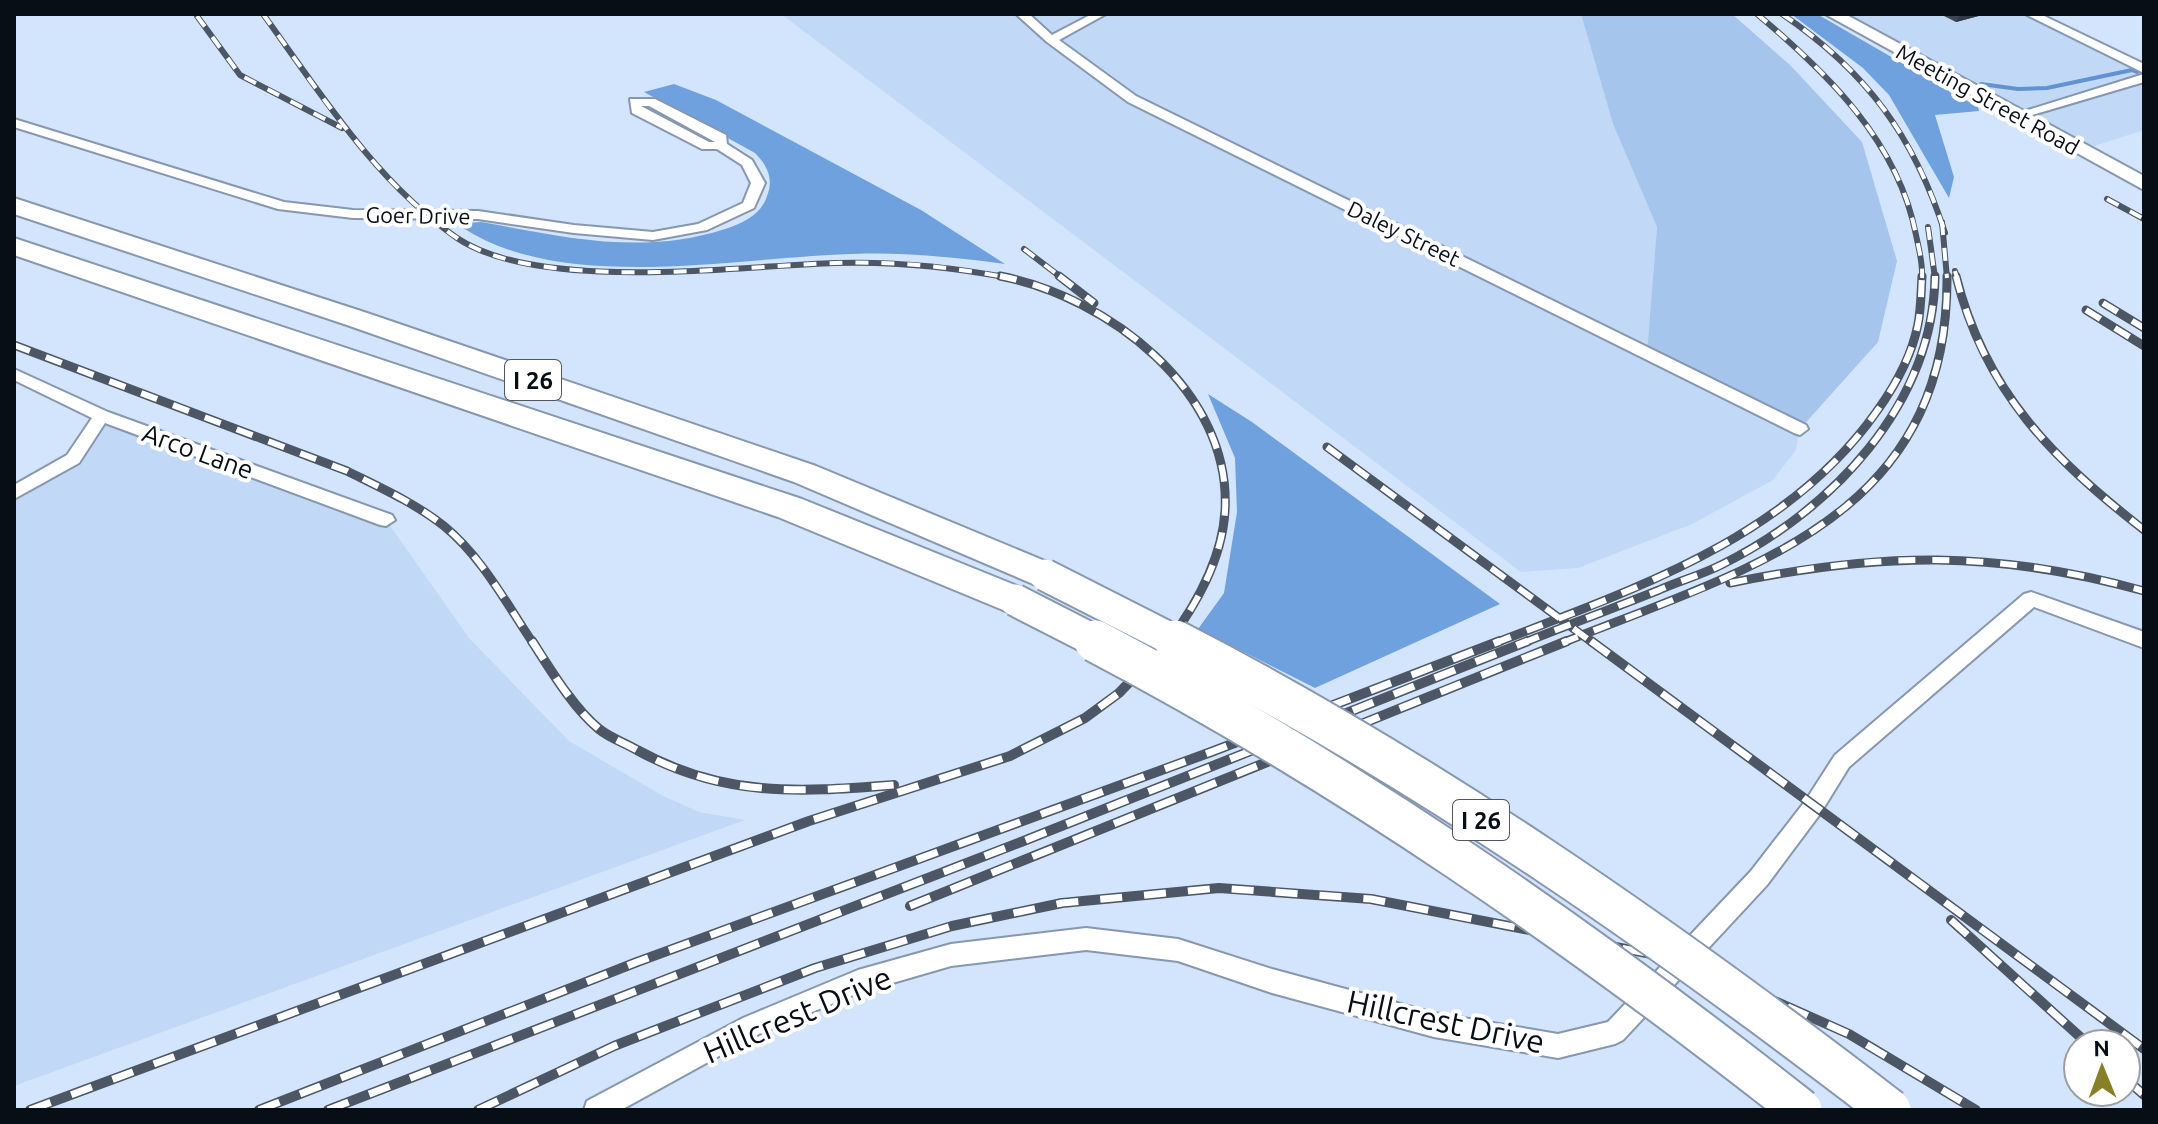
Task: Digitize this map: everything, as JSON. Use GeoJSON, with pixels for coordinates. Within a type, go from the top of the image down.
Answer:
{"type":"FeatureCollection","features":[{"type":"Feature","properties":{"kind":"highway","name":"I 26"},"geometry":{"type":"LineString","coordinates":[[14,206],[357,319],[805,474],[1030,588],[1266,688],[1498,830],[1787,1031],[1890,1110]]}},
{"type":"Feature","properties":{"kind":"highway","name":"I 26"},"geometry":{"type":"LineString","coordinates":[[14,246],[1030,588],[1176,684],[1421,833],[1610,965],[1801,1110]]}},
{"type":"Feature","properties":{"kind":"street","name":"Daley Street"},"geometry":{"type":"LineString","coordinates":[[1022,14],[1051,40],[1132,99],[1800,429]]}},
{"type":"Feature","properties":{"kind":"street"},"geometry":{"type":"LineString","coordinates":[[1051,40],[1100,14]]}},
{"type":"Feature","properties":{"kind":"street","name":"Meeting Street Road"},"geometry":{"type":"LineString","coordinates":[[1833,14],[2144,184]]}},
{"type":"Feature","properties":{"kind":"street"},"geometry":{"type":"LineString","coordinates":[[2031,14],[2144,69]]}},
{"type":"Feature","properties":{"kind":"street"},"geometry":{"type":"LineString","coordinates":[[2018,115],[2144,78]]}},
{"type":"Feature","properties":{"kind":"street","name":"Goer Drive"},"geometry":{"type":"LineString","coordinates":[[14,123],[283,206],[353,214],[478,215],[574,229],[653,236],[702,227],[749,205],[758,183],[747,163],[720,145],[707,146],[636,110],[634,102],[651,102],[722,138],[720,145]]}},
{"type":"Feature","properties":{"kind":"street","name":"Arco Lane"},"geometry":{"type":"LineString","coordinates":[[14,374],[102,416],[386,520]]}},
{"type":"Feature","properties":{"kind":"street"},"geometry":{"type":"LineString","coordinates":[[14,493],[73,459],[102,416]]}},
{"type":"Feature","properties":{"kind":"street","name":"Hillcrest Drive"},"geometry":{"type":"LineString","coordinates":[[596,1110],[751,1026],[858,982],[951,955],[1086,939],[1178,950],[1272,981],[1434,1025],[1558,1046],[1615,1032],[1759,878],[1813,807],[1842,761],[2031,599],[2144,640]]}},
{"type":"Feature","properties":{"kind":"shaded area"},"geometry":{"type":"Polygon","coordinates":[[[781,14],[1581,14],[1613,124],[1657,227],[1647,353],[1800,429],[1796,450],[1773,480],[1692,524],[1578,568],[1521,572],[781,14]]]}},
{"type":"Feature","properties":{"kind":"shaded area"},"geometry":{"type":"Polygon","coordinates":[[[1581,14],[1732,14],[1791,66],[1862,142],[1897,261],[1878,342],[1800,429],[1647,353],[1657,227],[1613,124],[1581,14]]]}},
{"type":"Feature","properties":{"kind":"shaded area"},"geometry":{"type":"Polygon","coordinates":[[[1791,14],[1817,14],[1978,107],[1979,111],[1935,115],[1954,177],[1949,198],[1889,95],[1863,68],[1791,14]]]}},
{"type":"Feature","properties":{"kind":"shaded area"},"geometry":{"type":"Polygon","coordinates":[[[1833,14],[2031,14],[2144,69],[2144,130],[2088,148],[1833,14]]]}},
{"type":"Feature","properties":{"kind":"shaded area"},"geometry":{"type":"Polygon","coordinates":[[[674,84],[716,100],[921,210],[1005,264],[872,254],[653,267],[601,266],[551,260],[504,248],[463,228],[468,223],[481,222],[573,238],[633,243],[694,237],[725,229],[750,217],[764,203],[769,190],[766,167],[755,153],[644,92],[674,84]]]}},
{"type":"Feature","properties":{"kind":"shaded area"},"geometry":{"type":"Polygon","coordinates":[[[1208,394],[1252,422],[1500,604],[1315,688],[1198,629],[1224,593],[1237,512],[1235,458],[1208,394]]]}},
{"type":"Feature","properties":{"kind":"shaded area"},"geometry":{"type":"Polygon","coordinates":[[[102,416],[386,520],[469,638],[569,741],[663,796],[699,812],[745,820],[14,1086],[14,493],[73,459],[102,416]]]}},
{"type":"Feature","properties":{"kind":"waterway"},"geometry":{"type":"LineString","coordinates":[[1981,84],[2018,89],[2047,88],[2132,70],[2137,72]]}},
{"type":"Feature","properties":{"kind":"railway"},"geometry":{"type":"LineString","coordinates":[[263,14],[351,135],[400,190],[457,238],[493,255],[537,266],[587,271],[694,271],[880,263],[1004,277]]}},
{"type":"Feature","properties":{"kind":"railway"},"geometry":{"type":"LineString","coordinates":[[1757,14],[1833,85],[1876,139],[1907,201],[1922,276]]}},
{"type":"Feature","properties":{"kind":"railway"},"geometry":{"type":"LineString","coordinates":[[1782,14],[1839,59],[1883,108],[1918,166],[1942,225]]}},
{"type":"Feature","properties":{"kind":"railway"},"geometry":{"type":"LineString","coordinates":[[197,16],[240,75],[342,128]]}},
{"type":"Feature","properties":{"kind":"railway"},"geometry":{"type":"LineString","coordinates":[[2107,199],[2144,219]]}},
{"type":"Feature","properties":{"kind":"railway"},"geometry":{"type":"LineString","coordinates":[[1942,225],[1945,233]]}},
{"type":"Feature","properties":{"kind":"railway"},"geometry":{"type":"LineString","coordinates":[[1942,225],[1947,277]]}},
{"type":"Feature","properties":{"kind":"railway"},"geometry":{"type":"LineString","coordinates":[[1928,227],[1935,277]]}},
{"type":"Feature","properties":{"kind":"railway"},"geometry":{"type":"LineString","coordinates":[[1024,249],[1062,278]]}},
{"type":"Feature","properties":{"kind":"railway"},"geometry":{"type":"LineString","coordinates":[[1955,271],[1957,278]]}},
{"type":"Feature","properties":{"kind":"railway"},"geometry":{"type":"LineString","coordinates":[[1000,276],[1004,277]]}},
{"type":"Feature","properties":{"kind":"railway"},"geometry":{"type":"LineString","coordinates":[[1059,276],[1094,303]]}},
{"type":"Feature","properties":{"kind":"railway"},"geometry":{"type":"LineString","coordinates":[[1559,618],[1653,580],[1704,555],[1799,494],[1840,456],[1877,411],[1907,359],[1920,312],[1922,276]]}},
{"type":"Feature","properties":{"kind":"railway"},"geometry":{"type":"LineString","coordinates":[[1956,276],[1985,355],[2004,389],[2052,449],[2080,477],[2144,530]]}},
{"type":"Feature","properties":{"kind":"railway"},"geometry":{"type":"LineString","coordinates":[[1004,277],[1010,278]]}},
{"type":"Feature","properties":{"kind":"railway"},"geometry":{"type":"LineString","coordinates":[[1004,277],[1041,287],[1082,305],[1120,328],[1156,356],[1185,389],[1208,427],[1222,467],[1223,529],[1206,581],[1168,643]]}},
{"type":"Feature","properties":{"kind":"railway"},"geometry":{"type":"LineString","coordinates":[[1569,625],[1721,565],[1801,515],[1837,484],[1868,449],[1895,410],[1916,368],[1930,323],[1935,277]]}},
{"type":"Feature","properties":{"kind":"railway"},"geometry":{"type":"LineString","coordinates":[[1582,635],[1700,589],[1766,558],[1825,523],[1875,479],[1914,425],[1939,359],[1947,277]]}},
{"type":"Feature","properties":{"kind":"railway"},"geometry":{"type":"LineString","coordinates":[[2103,303],[2144,328]]}},
{"type":"Feature","properties":{"kind":"railway"},"geometry":{"type":"LineString","coordinates":[[2086,310],[2144,346]]}},
{"type":"Feature","properties":{"kind":"railway"},"geometry":{"type":"LineString","coordinates":[[14,345],[347,471],[409,503],[458,538],[493,581],[533,643]]}},
{"type":"Feature","properties":{"kind":"railway"},"geometry":{"type":"LineString","coordinates":[[1327,447],[1559,618]]}},
{"type":"Feature","properties":{"kind":"railway"},"geometry":{"type":"LineString","coordinates":[[1730,583],[1837,565],[1938,560],[2038,568],[2144,591]]}},
{"type":"Feature","properties":{"kind":"railway"},"geometry":{"type":"LineString","coordinates":[[1495,643],[1559,618]]}},
{"type":"Feature","properties":{"kind":"railway"},"geometry":{"type":"LineString","coordinates":[[1559,618],[1569,625]]}},
{"type":"Feature","properties":{"kind":"railway"},"geometry":{"type":"LineString","coordinates":[[1523,643],[1569,625]]}},
{"type":"Feature","properties":{"kind":"railway"},"geometry":{"type":"LineString","coordinates":[[1569,625],[1582,635]]}},
{"type":"Feature","properties":{"kind":"railway"},"geometry":{"type":"LineString","coordinates":[[1563,642],[1582,635]]}},
{"type":"Feature","properties":{"kind":"railway"},"geometry":{"type":"LineString","coordinates":[[1582,635],[1593,643]]}},
{"type":"Feature","properties":{"kind":"railway"},"geometry":{"type":"LineString","coordinates":[[532,641],[563,688],[590,721],[608,735],[669,766],[700,777],[762,788],[794,790],[894,785]]}},
{"type":"Feature","properties":{"kind":"railway"},"geometry":{"type":"LineString","coordinates":[[30,1110],[809,821],[1010,756],[1085,718],[1119,693],[1169,641]]}},
{"type":"Feature","properties":{"kind":"railway"},"geometry":{"type":"LineString","coordinates":[[259,1110],[637,962],[1211,752],[1500,641]]}},
{"type":"Feature","properties":{"kind":"railway"},"geometry":{"type":"LineString","coordinates":[[328,1110],[1021,842],[1528,641]]}},
{"type":"Feature","properties":{"kind":"railway"},"geometry":{"type":"LineString","coordinates":[[1591,641],[2144,1049]]}},
{"type":"Feature","properties":{"kind":"railway"},"geometry":{"type":"LineString","coordinates":[[910,906],[1563,642]]}},
{"type":"Feature","properties":{"kind":"railway"},"geometry":{"type":"LineString","coordinates":[[478,1110],[614,1046],[815,968],[952,926],[1062,903],[1219,888],[1371,899],[1682,960],[1849,1034],[1976,1110]]}},
{"type":"Feature","properties":{"kind":"railway"},"geometry":{"type":"LineString","coordinates":[[1951,920],[2070,1028]]}}]}
